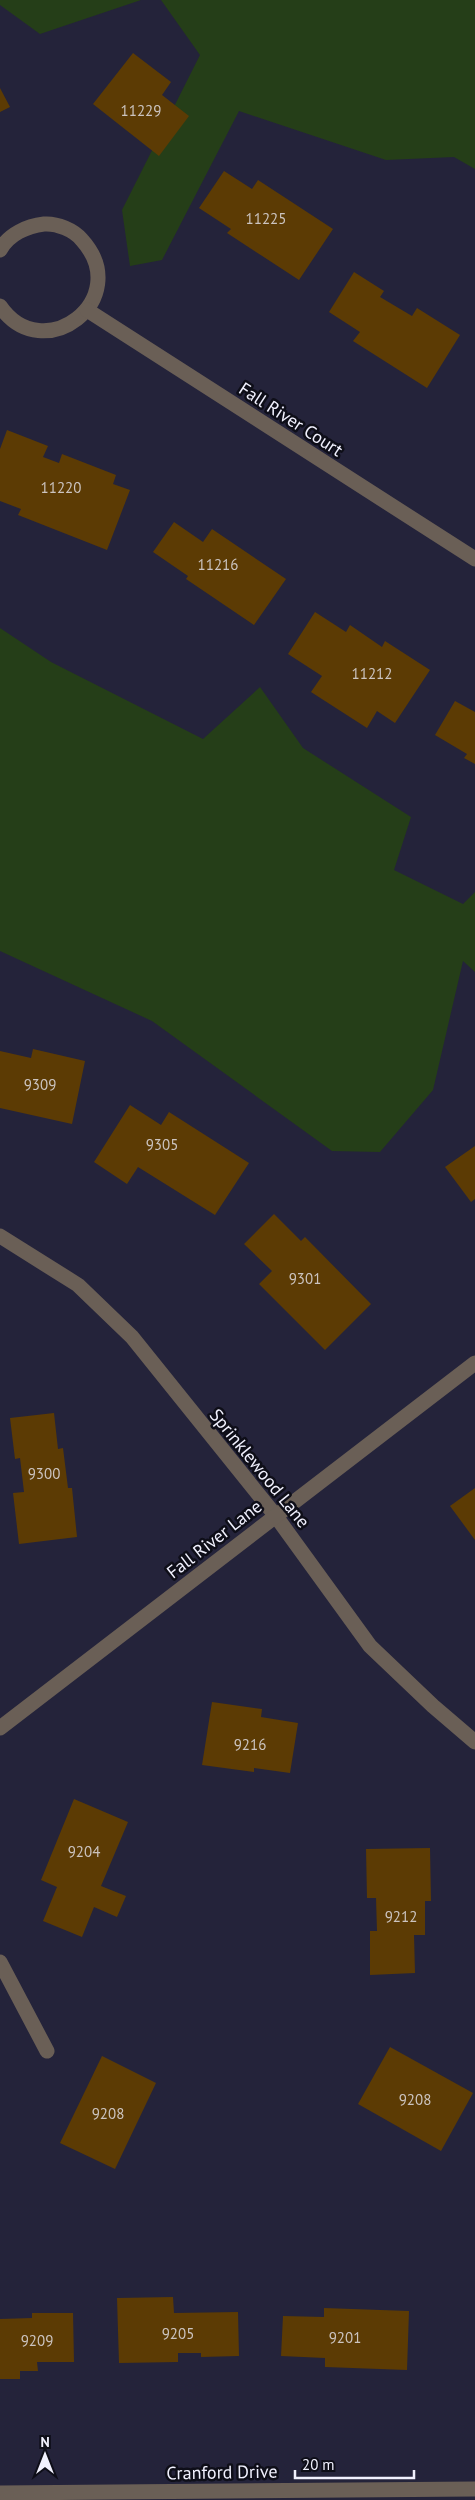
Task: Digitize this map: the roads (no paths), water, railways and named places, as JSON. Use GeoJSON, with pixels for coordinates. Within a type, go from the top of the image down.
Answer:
{"type":"FeatureCollection","features":[{"type":"Feature","properties":{"kind":"street"},"geometry":{"type":"LineString","coordinates":[[0,250],[15,233],[30,227],[46,224],[63,227],[78,235],[89,248],[98,271],[95,296],[87,310],[75,322],[60,329],[43,331],[26,328],[12,320],[0,306]]}},
{"type":"Feature","properties":{"kind":"street","name":"Fall River Court"},"geometry":{"type":"LineString","coordinates":[[87,310],[475,559]]}},
{"type":"Feature","properties":{"kind":"street","name":"Sprinklewood Lane"},"geometry":{"type":"LineString","coordinates":[[0,1236],[78,1285],[132,1337],[275,1515],[370,1646],[433,1706],[475,1742]]}},
{"type":"Feature","properties":{"kind":"street","name":"Fall River Lane"},"geometry":{"type":"LineString","coordinates":[[0,1728],[475,1363]]}},
{"type":"Feature","properties":{"kind":"street"},"geometry":{"type":"LineString","coordinates":[[0,1962],[47,2050]]}},
{"type":"Feature","properties":{"kind":"street","name":"Cranford Drive"},"geometry":{"type":"LineString","coordinates":[[0,2493],[442,2494],[475,2489]]}}]}
